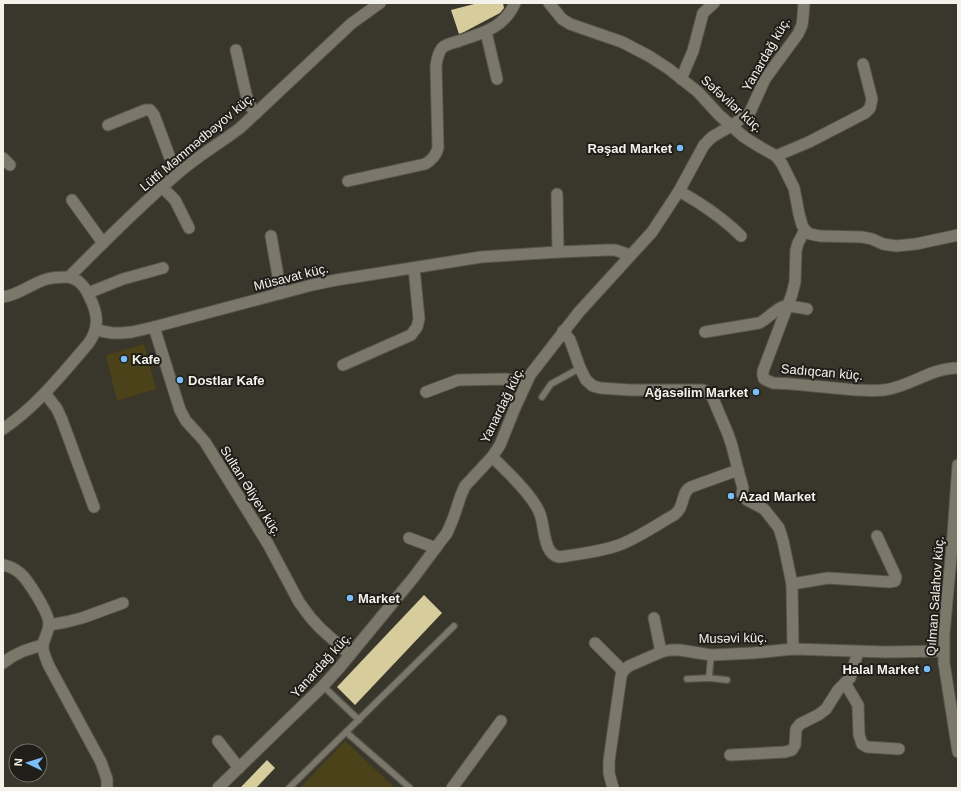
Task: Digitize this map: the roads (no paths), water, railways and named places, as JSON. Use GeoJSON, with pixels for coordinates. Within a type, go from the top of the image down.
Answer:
{"type":"FeatureCollection","features":[{"type":"Feature","properties":{"kind":"street","name":"Lütfi Məmmədbəyov küç."},"geometry":{"type":"LineString","coordinates":[[69,277],[176,174],[240,128],[352,23],[380,3]]}},
{"type":"Feature","properties":{"kind":"street"},"geometry":{"type":"LineString","coordinates":[[348,181],[425,164],[432,160],[436,155],[438,148],[436,66],[437,57],[441,49],[446,45],[486,32],[496,27],[509,15],[516,3]]}},
{"type":"Feature","properties":{"kind":"street","name":"Səfəvilər küç."},"geometry":{"type":"LineString","coordinates":[[549,3],[562,19],[570,24],[607,36],[635,48],[649,56],[681,78],[698,92],[719,115],[752,143],[776,156],[782,164],[794,188],[800,220],[805,230]]}},
{"type":"Feature","properties":{"kind":"street"},"geometry":{"type":"LineString","coordinates":[[681,78],[693,51],[704,13],[714,3]]}},
{"type":"Feature","properties":{"kind":"street","name":"Yanardağ küç."},"geometry":{"type":"LineString","coordinates":[[218,788],[323,686],[414,577],[436,548],[447,533],[461,495],[466,486],[492,457],[500,445],[530,375],[579,312],[652,232],[679,191],[708,141],[750,112],[765,79],[798,34],[802,24],[804,3]]}},
{"type":"Feature","properties":{"kind":"street"},"geometry":{"type":"LineString","coordinates":[[486,32],[497,79]]}},
{"type":"Feature","properties":{"kind":"street"},"geometry":{"type":"LineString","coordinates":[[236,50],[248,100],[250,106],[256,113]]}},
{"type":"Feature","properties":{"kind":"street"},"geometry":{"type":"LineString","coordinates":[[776,156],[865,114],[870,108],[872,99],[863,64]]}},
{"type":"Feature","properties":{"kind":"street"},"geometry":{"type":"LineString","coordinates":[[108,125],[145,110],[150,110],[154,115],[176,174]]}},
{"type":"Feature","properties":{"kind":"street"},"geometry":{"type":"LineString","coordinates":[[162,187],[175,200],[189,228]]}},
{"type":"Feature","properties":{"kind":"street"},"geometry":{"type":"LineString","coordinates":[[679,191],[715,213],[741,236]]}},
{"type":"Feature","properties":{"kind":"street"},"geometry":{"type":"LineString","coordinates":[[557,194],[558,252]]}},
{"type":"Feature","properties":{"kind":"street"},"geometry":{"type":"LineString","coordinates":[[72,200],[103,243]]}},
{"type":"Feature","properties":{"kind":"street"},"geometry":{"type":"LineString","coordinates":[[805,230],[815,236],[862,237],[872,239],[883,244],[896,246],[916,244],[958,235]]}},
{"type":"Feature","properties":{"kind":"street","name":"Sadıqcan küç."},"geometry":{"type":"LineString","coordinates":[[805,230],[796,250],[795,282],[792,294],[763,371],[764,379],[773,383],[874,391],[898,387],[934,372],[958,368]]}},
{"type":"Feature","properties":{"kind":"street"},"geometry":{"type":"LineString","coordinates":[[271,236],[281,293]]}},
{"type":"Feature","properties":{"kind":"street","name":"Müsavat küç."},"geometry":{"type":"LineString","coordinates":[[96,330],[112,333],[132,332],[312,285],[481,258],[558,252],[615,250],[630,256]]}},
{"type":"Feature","properties":{"kind":"street"},"geometry":{"type":"LineString","coordinates":[[88,293],[123,280],[163,268]]}},
{"type":"Feature","properties":{"kind":"street"},"geometry":{"type":"LineString","coordinates":[[343,365],[411,335],[417,327],[418,319],[414,268]]}},
{"type":"Feature","properties":{"kind":"street"},"geometry":{"type":"LineString","coordinates":[[3,297],[11,296],[46,279],[69,277],[77,281],[88,293],[96,311],[97,321],[93,338],[88,344],[45,393],[26,412],[3,429]]}},
{"type":"Feature","properties":{"kind":"street"},"geometry":{"type":"LineString","coordinates":[[705,332],[759,323],[782,307],[788,306],[807,309]]}},
{"type":"Feature","properties":{"kind":"street","name":"Sultan Əliyev küç."},"geometry":{"type":"LineString","coordinates":[[154,327],[180,410],[186,421],[205,442],[268,544],[299,602],[320,628],[350,655]]}},
{"type":"Feature","properties":{"kind":"street"},"geometry":{"type":"LineString","coordinates":[[563,331],[570,340],[586,380],[593,386],[600,388],[630,390],[703,390],[711,394],[728,434],[743,488],[742,494],[747,500],[764,509],[779,528],[792,584],[794,649]]}},
{"type":"Feature","properties":{"kind":"street"},"geometry":{"type":"LineString","coordinates":[[426,392],[458,380],[506,379],[526,383]]}},
{"type":"Feature","properties":{"kind":"street"},"geometry":{"type":"LineString","coordinates":[[45,393],[57,409],[62,420],[94,507]]}},
{"type":"Feature","properties":{"kind":"street"},"geometry":{"type":"LineString","coordinates":[[492,457],[507,471],[537,507],[541,515],[548,549],[554,556],[559,557],[609,548],[634,538],[674,516],[681,506],[687,489],[738,470]]}},
{"type":"Feature","properties":{"kind":"street","name":"Qılman Salahov küç."},"geometry":{"type":"LineString","coordinates":[[958,465],[953,588],[944,634],[946,674],[958,752]]}},
{"type":"Feature","properties":{"kind":"street"},"geometry":{"type":"LineString","coordinates":[[792,584],[828,578],[890,582],[895,581],[896,577],[878,536]]}},
{"type":"Feature","properties":{"kind":"street"},"geometry":{"type":"LineString","coordinates":[[409,538],[436,548]]}},
{"type":"Feature","properties":{"kind":"street"},"geometry":{"type":"LineString","coordinates":[[3,565],[18,572],[24,578],[46,611],[49,625],[43,645],[45,656],[101,762],[107,779],[107,788]]}},
{"type":"Feature","properties":{"kind":"street"},"geometry":{"type":"LineString","coordinates":[[49,625],[82,618],[123,603]]}},
{"type":"Feature","properties":{"kind":"street"},"geometry":{"type":"LineString","coordinates":[[654,618],[661,652]]}},
{"type":"Feature","properties":{"kind":"street"},"geometry":{"type":"LineString","coordinates":[[595,643],[622,671],[609,760],[613,788]]}},
{"type":"Feature","properties":{"kind":"street"},"geometry":{"type":"LineString","coordinates":[[3,663],[14,654],[43,645]]}},
{"type":"Feature","properties":{"kind":"street","name":"Musəvi küç."},"geometry":{"type":"LineString","coordinates":[[622,671],[629,666],[661,652],[670,650],[680,650],[711,655],[794,649],[858,652],[944,651]]}},
{"type":"Feature","properties":{"kind":"street"},"geometry":{"type":"LineString","coordinates":[[730,755],[785,752],[792,750],[795,745],[796,729],[800,724],[826,709],[838,690],[850,678],[858,652]]}},
{"type":"Feature","properties":{"kind":"street"},"geometry":{"type":"LineString","coordinates":[[845,683],[858,705],[859,736],[862,744],[867,747],[899,750]]}},
{"type":"Feature","properties":{"kind":"street"},"geometry":{"type":"LineString","coordinates":[[452,788],[501,721]]}},
{"type":"Feature","properties":{"kind":"street"},"geometry":{"type":"LineString","coordinates":[[218,741],[239,768]]}},
{"type":"Feature","properties":{"kind":"lane"},"geometry":{"type":"LineString","coordinates":[[542,397],[551,384],[580,368]]}},
{"type":"Feature","properties":{"kind":"lane"},"geometry":{"type":"LineString","coordinates":[[289,788],[454,626]]}},
{"type":"Feature","properties":{"kind":"lane"},"geometry":{"type":"LineString","coordinates":[[709,678],[711,655]]}},
{"type":"Feature","properties":{"kind":"lane"},"geometry":{"type":"LineString","coordinates":[[687,679],[709,678],[727,680]]}},
{"type":"Feature","properties":{"kind":"lane"},"geometry":{"type":"LineString","coordinates":[[323,686],[359,720]]}},
{"type":"Feature","properties":{"kind":"lane"},"geometry":{"type":"LineString","coordinates":[[346,732],[410,788]]}},
{"type":"Feature","properties":{"kind":"place","name":"Rəşad Market"},"geometry":{"type":"Point","coordinates":[680,148]}},
{"type":"Feature","properties":{"kind":"place","name":"Kafe"},"geometry":{"type":"Point","coordinates":[124,359]}},
{"type":"Feature","properties":{"kind":"place","name":"Dostlar Kafe"},"geometry":{"type":"Point","coordinates":[180,380]}},
{"type":"Feature","properties":{"kind":"place","name":"Ağasəlim Market"},"geometry":{"type":"Point","coordinates":[756,392]}},
{"type":"Feature","properties":{"kind":"place","name":"Azad Market"},"geometry":{"type":"Point","coordinates":[731,496]}},
{"type":"Feature","properties":{"kind":"place","name":"Market"},"geometry":{"type":"Point","coordinates":[350,598]}},
{"type":"Feature","properties":{"kind":"place","name":"Halal Market"},"geometry":{"type":"Point","coordinates":[927,669]}}]}
